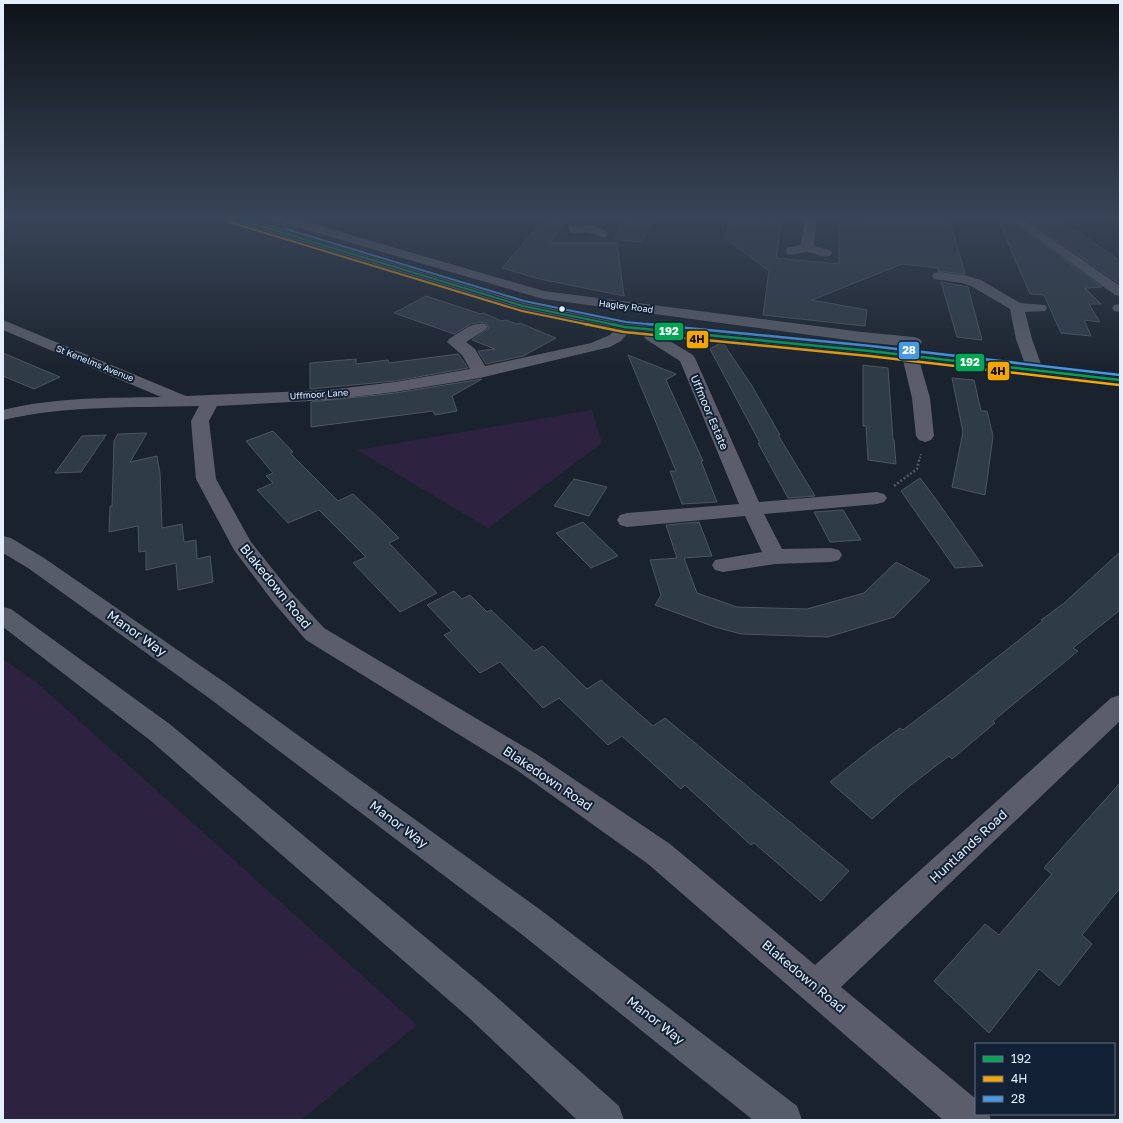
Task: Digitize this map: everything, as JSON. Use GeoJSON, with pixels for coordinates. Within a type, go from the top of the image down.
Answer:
{"type":"FeatureCollection","features":[{"type":"Feature","properties":{"kind":"highway","name":"Manor Way"},"geometry":{"type":"LineString","coordinates":[[3,543],[36,563],[218,690],[531,922],[783,1120]]}},
{"type":"Feature","properties":{"kind":"highway"},"geometry":{"type":"LineString","coordinates":[[3,615],[161,732],[479,1004],[605,1120]]}},
{"type":"Feature","properties":{"kind":"main road","name":"Hagley Road"},"geometry":{"type":"LineString","coordinates":[[402,269],[523,306],[624,327],[870,351],[912,349],[1035,370],[1120,380]]}},
{"type":"Feature","properties":{"kind":"street","name":"Hagley Road"},"geometry":{"type":"LineString","coordinates":[[455,269],[542,295],[862,337],[912,349]]}},
{"type":"Feature","properties":{"kind":"street"},"geometry":{"type":"LineString","coordinates":[[1088,269],[1120,292]]}},
{"type":"Feature","properties":{"kind":"street"},"geometry":{"type":"LineString","coordinates":[[940,276],[964,279],[976,283],[1017,307],[1040,308]]}},
{"type":"Feature","properties":{"kind":"street"},"geometry":{"type":"LineString","coordinates":[[1017,307],[1024,339],[1035,370]]}},
{"type":"Feature","properties":{"kind":"street","name":"St Kenelms Avenue"},"geometry":{"type":"LineString","coordinates":[[3,325],[199,401]]}},
{"type":"Feature","properties":{"kind":"street"},"geometry":{"type":"LineString","coordinates":[[480,327],[455,342],[469,352],[480,373]]}},
{"type":"Feature","properties":{"kind":"street","name":"Uffmoor Lane"},"geometry":{"type":"LineString","coordinates":[[3,415],[22,410],[77,404],[199,401],[328,394],[408,385],[480,373],[595,347],[612,341],[622,333],[624,327]]}},
{"type":"Feature","properties":{"kind":"street","name":"Uffmoor Estate"},"geometry":{"type":"LineString","coordinates":[[654,331],[652,338],[687,358],[752,510],[775,557]]}},
{"type":"Feature","properties":{"kind":"street"},"geometry":{"type":"LineString","coordinates":[[862,337],[870,351]]}},
{"type":"Feature","properties":{"kind":"street"},"geometry":{"type":"LineString","coordinates":[[912,349],[921,398],[925,436]]}},
{"type":"Feature","properties":{"kind":"street","name":"Blakedown Road"},"geometry":{"type":"LineString","coordinates":[[199,401],[206,479],[242,545],[282,597],[315,634],[528,763],[659,854],[817,986],[972,1120]]}},
{"type":"Feature","properties":{"kind":"street"},"geometry":{"type":"LineString","coordinates":[[627,520],[877,498]]}},
{"type":"Feature","properties":{"kind":"street"},"geometry":{"type":"LineString","coordinates":[[723,565],[775,557],[831,555]]}},
{"type":"Feature","properties":{"kind":"street","name":"Huntlands Road"},"geometry":{"type":"LineString","coordinates":[[817,986],[1120,705]]}},
{"type":"Feature","properties":{"kind":"path"},"geometry":{"type":"LineString","coordinates":[[877,498],[917,469],[925,436]]}},
{"type":"Feature","properties":{"kind":"shaded area"},"geometry":{"type":"Polygon","coordinates":[[[592,410],[602,443],[488,528],[357,450],[592,410]]]}},
{"type":"Feature","properties":{"kind":"shaded area"},"geometry":{"type":"Polygon","coordinates":[[[3,659],[36,682],[417,1025],[301,1120],[3,1120],[3,659]]]}},
{"type":"Feature","properties":{"kind":"building"},"geometry":{"type":"Polygon","coordinates":[[[507,269],[620,269],[624,296],[540,279],[507,269]]]}},
{"type":"Feature","properties":{"kind":"building"},"geometry":{"type":"Polygon","coordinates":[[[767,269],[888,269],[812,300],[867,310],[865,326],[763,315],[769,271],[767,269]]]}},
{"type":"Feature","properties":{"kind":"building"},"geometry":{"type":"Polygon","coordinates":[[[938,269],[964,269],[965,274],[938,271],[938,269]]]}},
{"type":"Feature","properties":{"kind":"building"},"geometry":{"type":"Polygon","coordinates":[[[1019,269],[1078,269],[1102,287],[1085,288],[1101,304],[1089,304],[1100,322],[1084,320],[1091,336],[1061,333],[1044,295],[1030,294],[1019,269]]]}},
{"type":"Feature","properties":{"kind":"building"},"geometry":{"type":"Polygon","coordinates":[[[1099,269],[1120,269],[1120,284],[1099,269]]]}},
{"type":"Feature","properties":{"kind":"building"},"geometry":{"type":"Polygon","coordinates":[[[941,282],[968,287],[982,340],[957,337],[941,282]]]}},
{"type":"Feature","properties":{"kind":"building"},"geometry":{"type":"Polygon","coordinates":[[[426,296],[481,314],[483,313],[502,321],[506,320],[517,324],[520,323],[556,338],[523,356],[486,364],[478,351],[495,349],[472,340],[489,328],[486,323],[480,322],[471,324],[454,334],[394,313],[426,296]]]}},
{"type":"Feature","properties":{"kind":"building"},"geometry":{"type":"Polygon","coordinates":[[[720,343],[723,343],[752,386],[780,435],[778,435],[815,496],[788,498],[710,349],[720,343]]]}},
{"type":"Feature","properties":{"kind":"building"},"geometry":{"type":"Polygon","coordinates":[[[3,353],[60,377],[34,389],[3,376],[3,353]]]}},
{"type":"Feature","properties":{"kind":"building"},"geometry":{"type":"Polygon","coordinates":[[[458,354],[468,368],[395,381],[310,389],[310,363],[356,359],[356,364],[388,360],[389,363],[458,354]]]}},
{"type":"Feature","properties":{"kind":"building"},"geometry":{"type":"Polygon","coordinates":[[[628,355],[676,374],[666,380],[703,461],[701,461],[717,502],[682,504],[670,471],[676,471],[628,355]]]}},
{"type":"Feature","properties":{"kind":"building"},"geometry":{"type":"Polygon","coordinates":[[[863,365],[888,368],[896,464],[868,460],[866,426],[863,426],[863,365]]]}},
{"type":"Feature","properties":{"kind":"building"},"geometry":{"type":"Polygon","coordinates":[[[952,378],[974,380],[981,411],[987,411],[993,436],[985,495],[952,487],[963,432],[952,378]]]}},
{"type":"Feature","properties":{"kind":"building"},"geometry":{"type":"Polygon","coordinates":[[[482,379],[452,396],[457,411],[435,415],[433,411],[311,427],[311,402],[395,393],[482,379]]]}},
{"type":"Feature","properties":{"kind":"building"},"geometry":{"type":"Polygon","coordinates":[[[273,431],[293,452],[290,453],[338,501],[353,494],[382,521],[399,538],[389,543],[437,593],[400,612],[353,563],[366,557],[319,510],[288,523],[257,490],[273,483],[266,476],[273,473],[246,441],[273,431]]]}},
{"type":"Feature","properties":{"kind":"building"},"geometry":{"type":"Polygon","coordinates":[[[147,433],[130,462],[157,456],[160,473],[162,528],[182,524],[184,542],[196,540],[197,559],[210,556],[213,582],[178,590],[176,563],[146,570],[146,551],[139,552],[138,526],[109,532],[110,506],[112,506],[114,441],[118,434],[147,433]]]}},
{"type":"Feature","properties":{"kind":"building"},"geometry":{"type":"Polygon","coordinates":[[[106,435],[81,472],[55,473],[82,436],[106,435]]]}},
{"type":"Feature","properties":{"kind":"building"},"geometry":{"type":"Polygon","coordinates":[[[920,478],[983,566],[955,568],[901,491],[920,478]]]}},
{"type":"Feature","properties":{"kind":"building"},"geometry":{"type":"Polygon","coordinates":[[[574,479],[607,487],[589,516],[554,506],[574,479]]]}},
{"type":"Feature","properties":{"kind":"building"},"geometry":{"type":"Polygon","coordinates":[[[843,510],[861,540],[830,542],[814,512],[843,510]]]}},
{"type":"Feature","properties":{"kind":"building"},"geometry":{"type":"Polygon","coordinates":[[[583,522],[618,556],[591,568],[556,533],[583,522]]]}},
{"type":"Feature","properties":{"kind":"building"},"geometry":{"type":"Polygon","coordinates":[[[699,522],[712,556],[684,558],[697,593],[737,607],[807,609],[864,593],[896,562],[930,580],[894,617],[828,637],[741,634],[715,627],[655,605],[661,595],[650,560],[677,558],[666,525],[699,522]]]}},
{"type":"Feature","properties":{"kind":"building"},"geometry":{"type":"Polygon","coordinates":[[[1120,552],[1120,610],[1073,648],[1078,651],[993,721],[995,723],[952,759],[949,756],[907,788],[872,819],[830,782],[900,728],[903,730],[1043,621],[1041,620],[1063,604],[1120,552]]]}},
{"type":"Feature","properties":{"kind":"building"},"geometry":{"type":"Polygon","coordinates":[[[454,591],[462,599],[470,595],[487,612],[491,610],[534,651],[543,646],[587,689],[601,680],[653,726],[665,718],[849,871],[821,901],[754,843],[751,845],[685,785],[681,789],[622,736],[608,745],[559,698],[543,708],[500,662],[480,673],[444,635],[452,631],[427,605],[454,591]]]}},
{"type":"Feature","properties":{"kind":"building"},"geometry":{"type":"Polygon","coordinates":[[[1120,783],[1120,888],[1082,935],[1092,944],[1059,986],[1039,969],[989,1033],[934,981],[985,924],[999,935],[1052,874],[1044,868],[1120,783]]]}},
{"type":"Feature","properties":{"kind":"transit line","name":"4H"},"geometry":{"type":"LineString","coordinates":[[385,269],[522,311],[624,332],[869,356],[1119,385]]}},
{"type":"Feature","properties":{"kind":"transit line","name":"192"},"geometry":{"type":"LineString","coordinates":[[403,269],[523,306],[625,327],[870,351],[1120,380]]}},
{"type":"Feature","properties":{"kind":"transit line","name":"28"},"geometry":{"type":"LineString","coordinates":[[420,269],[524,301],[626,322],[871,346],[1120,375]]}}]}
